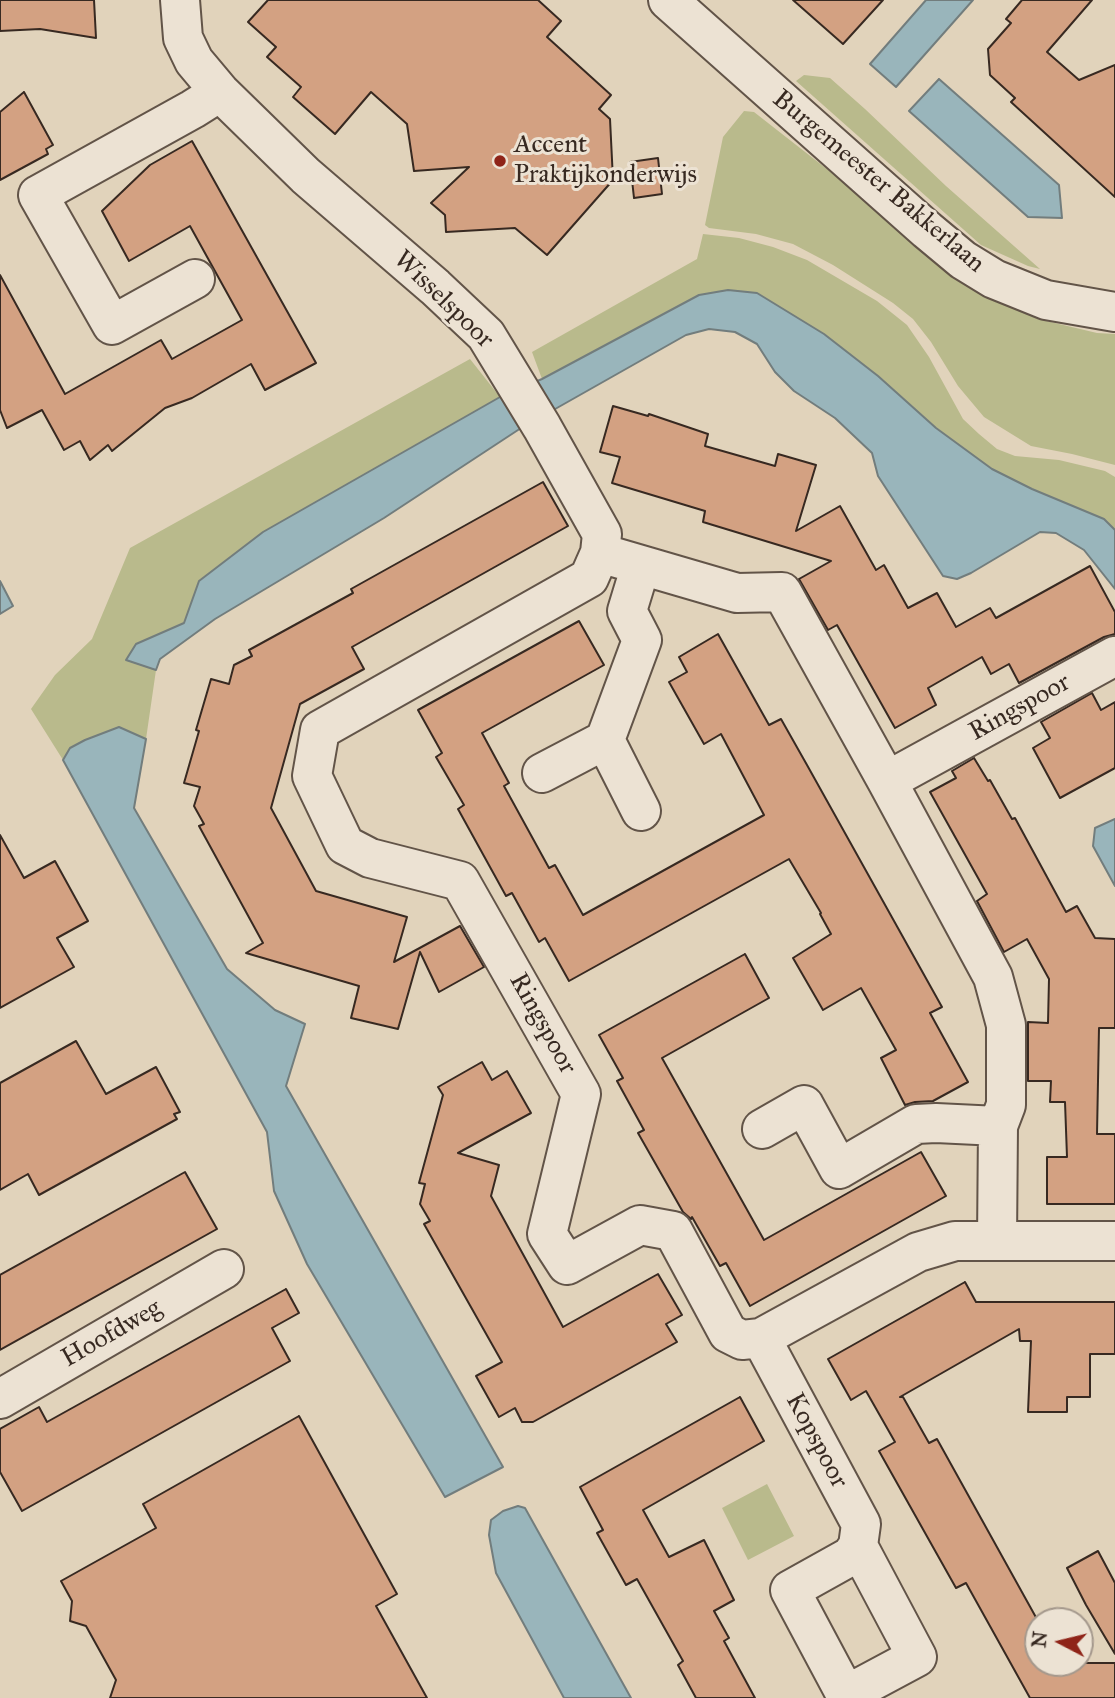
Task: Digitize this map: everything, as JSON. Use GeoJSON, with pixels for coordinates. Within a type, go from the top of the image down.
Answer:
{"type":"FeatureCollection","features":[{"type":"Feature","properties":{"kind":"street","name":"Wisselspoor"},"geometry":{"type":"LineString","coordinates":[[180,0],[183,38],[194,61],[220,92],[306,176],[435,287],[486,335],[512,374],[602,534],[600,553]]}},
{"type":"Feature","properties":{"kind":"street","name":"Burgemeester Bakkerlaan"},"geometry":{"type":"LineString","coordinates":[[668,0],[927,230],[973,266],[994,279],[1046,300],[1115,312]]}},
{"type":"Feature","properties":{"kind":"street"},"geometry":{"type":"LineString","coordinates":[[195,279],[112,325],[38,195],[220,92]]}},
{"type":"Feature","properties":{"kind":"street"},"geometry":{"type":"LineString","coordinates":[[600,553],[737,593],[782,592],[993,977],[1006,1025],[1006,1105],[998,1126],[996,1241]]}},
{"type":"Feature","properties":{"kind":"street","name":"Ringspoor"},"geometry":{"type":"LineString","coordinates":[[600,553],[589,578],[320,730],[312,776],[345,845],[370,858],[460,881],[581,1094],[547,1234],[567,1265],[640,1225],[673,1231],[728,1333],[742,1340],[761,1338]]}},
{"type":"Feature","properties":{"kind":"street"},"geometry":{"type":"LineString","coordinates":[[542,774],[605,740],[642,640],[627,611],[641,565]]}},
{"type":"Feature","properties":{"kind":"street","name":"Ringspoor"},"geometry":{"type":"LineString","coordinates":[[887,781],[1115,656]]}},
{"type":"Feature","properties":{"kind":"street"},"geometry":{"type":"LineString","coordinates":[[605,740],[641,811]]}},
{"type":"Feature","properties":{"kind":"street"},"geometry":{"type":"LineString","coordinates":[[761,1129],[804,1105],[839,1169],[916,1124],[998,1126]]}},
{"type":"Feature","properties":{"kind":"street"},"geometry":{"type":"LineString","coordinates":[[761,1338],[918,1252],[955,1241],[1115,1241]]}},
{"type":"Feature","properties":{"kind":"street","name":"Hoofdweg"},"geometry":{"type":"LineString","coordinates":[[0,1399],[224,1269]]}},
{"type":"Feature","properties":{"kind":"street","name":"Kopspoor"},"geometry":{"type":"LineString","coordinates":[[761,1338],[861,1524],[858,1546]]}},
{"type":"Feature","properties":{"kind":"green space"},"geometry":{"type":"Polygon","coordinates":[[[804,75],[830,78],[1040,269],[981,245],[796,81],[804,75]]]}},
{"type":"Feature","properties":{"kind":"green space"},"geometry":{"type":"Polygon","coordinates":[[[744,111],[754,112],[846,184],[935,261],[972,288],[1038,319],[1097,333],[1115,334],[1115,465],[1031,446],[984,417],[958,386],[931,342],[913,319],[833,265],[793,244],[705,225],[723,137],[744,111]]]}},
{"type":"Feature","properties":{"kind":"green space"},"geometry":{"type":"Polygon","coordinates":[[[703,234],[739,238],[807,260],[877,301],[907,325],[929,357],[963,419],[997,449],[1015,456],[1059,460],[1105,471],[1115,477],[1115,530],[1104,519],[992,469],[936,428],[878,376],[824,334],[792,316],[699,295],[542,379],[532,352],[697,259],[703,234]]]}},
{"type":"Feature","properties":{"kind":"green space"},"geometry":{"type":"Polygon","coordinates":[[[470,359],[500,397],[263,532],[199,581],[184,623],[136,644],[127,660],[156,670],[146,739],[119,727],[70,748],[63,760],[31,709],[55,675],[92,639],[130,548],[470,359]]]}},
{"type":"Feature","properties":{"kind":"green space"},"geometry":{"type":"Polygon","coordinates":[[[767,1484],[794,1536],[748,1560],[722,1508],[767,1484]]]}},
{"type":"Feature","properties":{"kind":"water"},"geometry":{"type":"Polygon","coordinates":[[[926,0],[973,0],[896,87],[870,64],[926,0]]]}},
{"type":"Feature","properties":{"kind":"water"},"geometry":{"type":"Polygon","coordinates":[[[939,79],[1059,185],[1062,218],[1028,217],[909,111],[939,79]]]}},
{"type":"Feature","properties":{"kind":"water"},"geometry":{"type":"Polygon","coordinates":[[[728,290],[757,293],[824,334],[878,376],[936,428],[992,469],[1104,519],[1115,530],[1115,589],[1084,550],[1056,533],[1040,532],[957,579],[943,576],[878,476],[872,453],[835,418],[794,391],[775,372],[757,344],[735,332],[709,329],[686,335],[518,430],[384,518],[215,619],[160,659],[156,670],[126,660],[136,644],[184,623],[199,581],[263,532],[500,397],[542,379],[699,295],[728,290]]]}},
{"type":"Feature","properties":{"kind":"water"},"geometry":{"type":"Polygon","coordinates":[[[0,581],[13,606],[0,614],[0,581]]]}},
{"type":"Feature","properties":{"kind":"water"},"geometry":{"type":"Polygon","coordinates":[[[119,727],[146,739],[134,808],[227,969],[275,1010],[305,1024],[286,1086],[503,1467],[445,1497],[307,1264],[274,1191],[267,1132],[63,760],[70,748],[119,727]]]}},
{"type":"Feature","properties":{"kind":"water"},"geometry":{"type":"Polygon","coordinates":[[[1115,819],[1115,886],[1093,846],[1095,828],[1115,819]]]}},
{"type":"Feature","properties":{"kind":"water"},"geometry":{"type":"Polygon","coordinates":[[[518,1506],[525,1508],[631,1698],[564,1698],[496,1573],[489,1535],[491,1520],[503,1511],[518,1506]]]}},
{"type":"Feature","properties":{"kind":"building"},"geometry":{"type":"Polygon","coordinates":[[[0,0],[94,0],[96,38],[40,29],[0,31],[0,0]]]}},
{"type":"Feature","properties":{"kind":"building"},"geometry":{"type":"Polygon","coordinates":[[[268,0],[538,0],[561,21],[547,37],[611,95],[599,109],[610,119],[613,180],[547,255],[515,228],[446,232],[445,215],[431,203],[469,167],[414,171],[407,124],[371,92],[335,134],[293,97],[301,87],[267,57],[276,47],[248,22],[268,0]]]}},
{"type":"Feature","properties":{"kind":"building"},"geometry":{"type":"Polygon","coordinates":[[[793,0],[883,0],[843,44],[793,0]]]}},
{"type":"Feature","properties":{"kind":"building"},"geometry":{"type":"Polygon","coordinates":[[[1022,0],[1092,0],[1047,52],[1079,80],[1115,65],[1115,197],[1011,102],[1015,98],[990,75],[988,49],[1011,23],[1006,19],[1022,0]]]}},
{"type":"Feature","properties":{"kind":"building"},"geometry":{"type":"Polygon","coordinates":[[[24,92],[53,145],[46,149],[48,154],[0,180],[0,112],[24,92]]]}},
{"type":"Feature","properties":{"kind":"building"},"geometry":{"type":"Polygon","coordinates":[[[192,141],[316,363],[265,390],[251,364],[192,398],[165,408],[112,451],[108,445],[90,460],[80,441],[64,450],[42,410],[7,428],[0,410],[0,275],[65,394],[161,340],[172,359],[242,320],[190,226],[129,261],[102,211],[150,165],[192,141]]]}},
{"type":"Feature","properties":{"kind":"building"},"geometry":{"type":"Polygon","coordinates":[[[658,158],[662,194],[634,198],[630,162],[658,158]]]}},
{"type":"Feature","properties":{"kind":"building"},"geometry":{"type":"Polygon","coordinates":[[[613,406],[648,416],[649,414],[708,434],[705,446],[775,466],[778,454],[816,465],[796,531],[840,506],[876,570],[884,565],[908,608],[937,593],[956,627],[990,608],[996,618],[1090,566],[1115,612],[1115,634],[1104,637],[1019,683],[1009,664],[991,674],[982,657],[928,688],[936,705],[895,728],[837,625],[828,630],[799,579],[831,561],[703,522],[705,511],[612,483],[620,457],[600,452],[613,406]]]}},
{"type":"Feature","properties":{"kind":"building"},"geometry":{"type":"Polygon","coordinates":[[[543,482],[568,526],[352,647],[364,669],[300,704],[271,808],[316,891],[407,917],[394,962],[460,926],[484,967],[439,992],[420,952],[398,1029],[351,1018],[359,986],[246,953],[263,943],[199,826],[204,824],[194,806],[200,787],[184,783],[211,679],[229,684],[234,665],[252,656],[249,650],[353,593],[351,589],[543,482]]]}},
{"type":"Feature","properties":{"kind":"building"},"geometry":{"type":"Polygon","coordinates":[[[579,621],[604,665],[482,733],[509,783],[504,786],[549,868],[555,865],[583,915],[764,815],[721,734],[704,744],[669,682],[687,672],[679,657],[718,634],[769,725],[781,719],[807,765],[942,1007],[930,1013],[968,1082],[933,1101],[905,1105],[881,1058],[896,1050],[861,988],[823,1010],[793,958],[831,934],[789,859],[569,981],[545,938],[539,942],[512,893],[506,896],[458,809],[464,805],[436,757],[442,753],[418,710],[579,621]]]}},
{"type":"Feature","properties":{"kind":"building"},"geometry":{"type":"Polygon","coordinates":[[[1092,693],[1101,710],[1115,702],[1115,768],[1060,798],[1033,748],[1050,738],[1041,722],[1092,693]]]}},
{"type":"Feature","properties":{"kind":"building"},"geometry":{"type":"Polygon","coordinates":[[[974,758],[1012,819],[1015,818],[1066,912],[1077,906],[1095,938],[1115,939],[1115,1028],[1099,1028],[1097,1134],[1115,1134],[1115,1204],[1047,1204],[1047,1157],[1067,1157],[1065,1102],[1050,1102],[1051,1081],[1028,1081],[1028,1022],[1048,1023],[1049,979],[1027,939],[1004,952],[977,901],[987,894],[930,792],[956,778],[952,771],[974,758]]]}},
{"type":"Feature","properties":{"kind":"building"},"geometry":{"type":"Polygon","coordinates":[[[0,835],[24,878],[55,861],[88,921],[57,938],[74,967],[0,1008],[0,835]]]}},
{"type":"Feature","properties":{"kind":"building"},"geometry":{"type":"Polygon","coordinates":[[[745,954],[769,998],[662,1058],[764,1240],[921,1152],[946,1196],[750,1306],[726,1263],[720,1266],[692,1217],[691,1219],[683,1212],[638,1133],[644,1130],[617,1081],[623,1078],[599,1035],[745,954]]]}},
{"type":"Feature","properties":{"kind":"building"},"geometry":{"type":"Polygon","coordinates":[[[76,1041],[106,1094],[156,1067],[180,1112],[174,1114],[177,1119],[39,1195],[28,1174],[0,1190],[0,1083],[76,1041]]]}},
{"type":"Feature","properties":{"kind":"building"},"geometry":{"type":"Polygon","coordinates":[[[482,1062],[492,1080],[507,1071],[531,1113],[458,1153],[499,1165],[491,1196],[563,1327],[658,1274],[682,1315],[666,1324],[677,1342],[533,1422],[522,1422],[515,1408],[499,1417],[476,1376],[502,1362],[424,1224],[430,1221],[420,1204],[425,1184],[419,1183],[443,1095],[438,1087],[482,1062]]]}},
{"type":"Feature","properties":{"kind":"building"},"geometry":{"type":"Polygon","coordinates":[[[185,1172],[217,1229],[0,1350],[0,1275],[185,1172]]]}},
{"type":"Feature","properties":{"kind":"building"},"geometry":{"type":"Polygon","coordinates":[[[965,1282],[976,1302],[1115,1302],[1115,1354],[1090,1354],[1090,1397],[1067,1397],[1067,1412],[1028,1412],[1031,1341],[1020,1341],[1019,1329],[900,1397],[903,1397],[929,1443],[937,1439],[1030,1607],[1024,1607],[1024,1677],[1094,1677],[1094,1663],[1115,1663],[1115,1698],[1030,1698],[966,1583],[956,1588],[879,1451],[895,1442],[866,1391],[851,1400],[828,1359],[965,1282]]]}},
{"type":"Feature","properties":{"kind":"building"},"geometry":{"type":"Polygon","coordinates":[[[286,1289],[299,1313],[272,1328],[290,1361],[22,1511],[0,1472],[0,1429],[39,1407],[47,1422],[286,1289]]]}},
{"type":"Feature","properties":{"kind":"building"},"geometry":{"type":"Polygon","coordinates":[[[740,1397],[764,1441],[643,1510],[669,1557],[704,1540],[734,1600],[714,1611],[729,1638],[724,1641],[755,1698],[696,1698],[678,1665],[683,1661],[637,1579],[626,1585],[597,1533],[603,1530],[580,1487],[740,1397]]]}},
{"type":"Feature","properties":{"kind":"building"},"geometry":{"type":"Polygon","coordinates":[[[299,1416],[397,1594],[376,1606],[427,1698],[110,1698],[116,1680],[86,1626],[70,1621],[72,1601],[61,1581],[156,1528],[143,1504],[299,1416]]]}},
{"type":"Feature","properties":{"kind":"building"},"geometry":{"type":"Polygon","coordinates":[[[1098,1551],[1115,1583],[1115,1654],[1094,1619],[1094,1607],[1087,1607],[1067,1568],[1098,1551]]]}},
{"type":"Feature","properties":{"kind":"place","name":"Accent Praktijkonderwijs"},"geometry":{"type":"Point","coordinates":[500,161]}}]}
